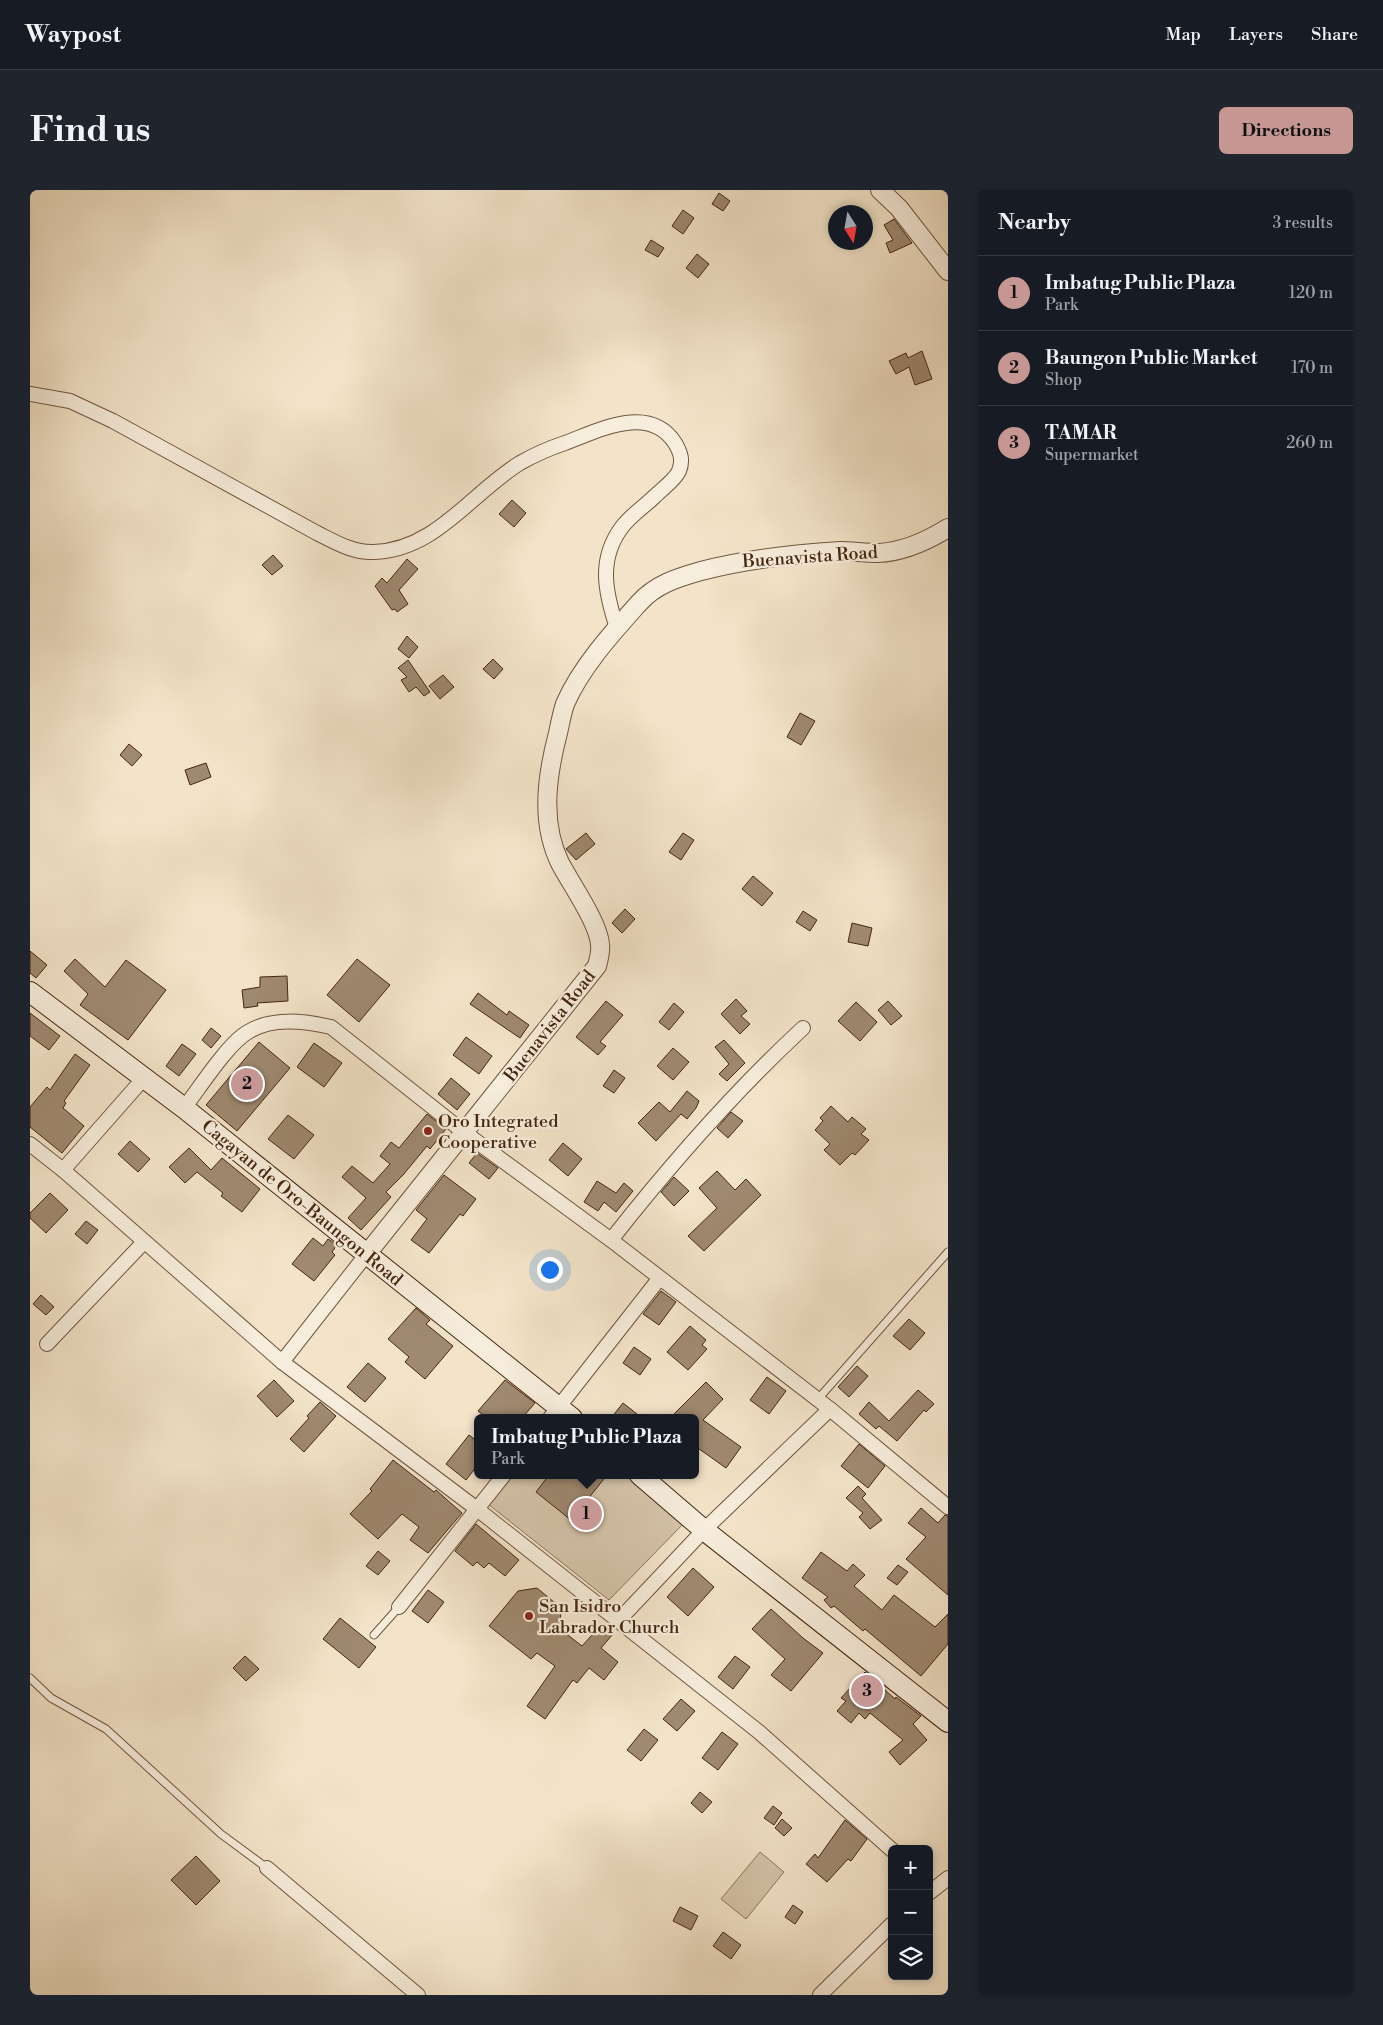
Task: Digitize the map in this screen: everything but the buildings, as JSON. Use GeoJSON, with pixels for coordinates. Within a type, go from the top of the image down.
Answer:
{"type":"FeatureCollection","features":[{"type":"Feature","properties":{"kind":"main road","name":"Cagayan de Oro-Baungon Road"},"geometry":{"type":"LineString","coordinates":[[30,992],[184,1108],[560,1414]]}},
{"type":"Feature","properties":{"kind":"main road"},"geometry":{"type":"LineString","coordinates":[[645,1479],[704,1530],[948,1722]]}},
{"type":"Feature","properties":{"kind":"street"},"geometry":{"type":"LineString","coordinates":[[880,190],[899,208],[948,271]]}},
{"type":"Feature","properties":{"kind":"street"},"geometry":{"type":"LineString","coordinates":[[30,394],[70,401],[113,421],[317,534],[348,548],[374,552],[406,545],[433,534],[520,464],[554,447],[619,424],[640,421],[660,428],[674,441],[680,451],[682,462],[678,474],[622,526],[612,546],[605,572],[606,595],[617,628]]}},
{"type":"Feature","properties":{"kind":"street","name":"Buenavista Road"},"geometry":{"type":"LineString","coordinates":[[366,1255],[597,966],[601,951],[600,942],[595,927],[559,860],[551,837],[547,792],[552,755],[565,704],[592,660],[617,628],[649,592],[675,578],[740,560],[841,551],[878,553],[906,548],[929,540],[948,528]]}},
{"type":"Feature","properties":{"kind":"street"},"geometry":{"type":"LineString","coordinates":[[184,1108],[231,1048],[247,1032],[272,1023],[308,1022],[331,1027],[465,1133],[611,1240],[659,1279],[818,1399],[948,1507]]}},
{"type":"Feature","properties":{"kind":"street"},"geometry":{"type":"LineString","coordinates":[[611,1240],[664,1173],[761,1066],[803,1028]]}},
{"type":"Feature","properties":{"kind":"street"},"geometry":{"type":"LineString","coordinates":[[63,1170],[144,1078]]}},
{"type":"Feature","properties":{"kind":"street"},"geometry":{"type":"LineString","coordinates":[[30,1144],[63,1170],[282,1362],[619,1620],[759,1732],[888,1846]]}},
{"type":"Feature","properties":{"kind":"street"},"geometry":{"type":"LineString","coordinates":[[47,1344],[144,1242]]}},
{"type":"Feature","properties":{"kind":"street"},"geometry":{"type":"LineString","coordinates":[[282,1362],[366,1255]]}},
{"type":"Feature","properties":{"kind":"street"},"geometry":{"type":"LineString","coordinates":[[560,1414],[659,1279]]}},
{"type":"Feature","properties":{"kind":"street"},"geometry":{"type":"LineString","coordinates":[[619,1620],[704,1530],[830,1409]]}},
{"type":"Feature","properties":{"kind":"street"},"geometry":{"type":"LineString","coordinates":[[398,1607],[501,1479]]}},
{"type":"Feature","properties":{"kind":"street"},"geometry":{"type":"LineString","coordinates":[[267,1868],[418,1995]]}},
{"type":"Feature","properties":{"kind":"street"},"geometry":{"type":"LineString","coordinates":[[933,1888],[948,1878]]}},
{"type":"Feature","properties":{"kind":"street"},"geometry":{"type":"LineString","coordinates":[[820,1995],[888,1928]]}},
{"type":"Feature","properties":{"kind":"lane"},"geometry":{"type":"LineString","coordinates":[[818,1399],[948,1252]]}},
{"type":"Feature","properties":{"kind":"lane"},"geometry":{"type":"LineString","coordinates":[[374,1635],[398,1607]]}},
{"type":"Feature","properties":{"kind":"lane"},"geometry":{"type":"LineString","coordinates":[[30,1678],[50,1698],[106,1729],[221,1834],[267,1868]]}},
{"type":"Feature","properties":{"kind":"shaded area"},"geometry":{"type":"Polygon","coordinates":[[[509,1479],[630,1479],[683,1524],[609,1600],[488,1504],[509,1479]]]}},
{"type":"Feature","properties":{"kind":"shaded area"},"geometry":{"type":"Polygon","coordinates":[[[760,1852],[784,1872],[746,1919],[721,1899],[760,1852]]]}},
{"type":"Feature","properties":{"kind":"place","name":"Baungon Public Market"},"geometry":{"type":"Point","coordinates":[247,1084]}},
{"type":"Feature","properties":{"kind":"place","name":"Oro Integrated Cooperative"},"geometry":{"type":"Point","coordinates":[428,1131]}},
{"type":"Feature","properties":{"kind":"place","name":"Imbatug Public Plaza"},"geometry":{"type":"Point","coordinates":[586,1514]}},
{"type":"Feature","properties":{"kind":"place","name":"San Isidro Labrador Church"},"geometry":{"type":"Point","coordinates":[529,1616]}},
{"type":"Feature","properties":{"kind":"place","name":"TAMAR"},"geometry":{"type":"Point","coordinates":[867,1691]}}]}
